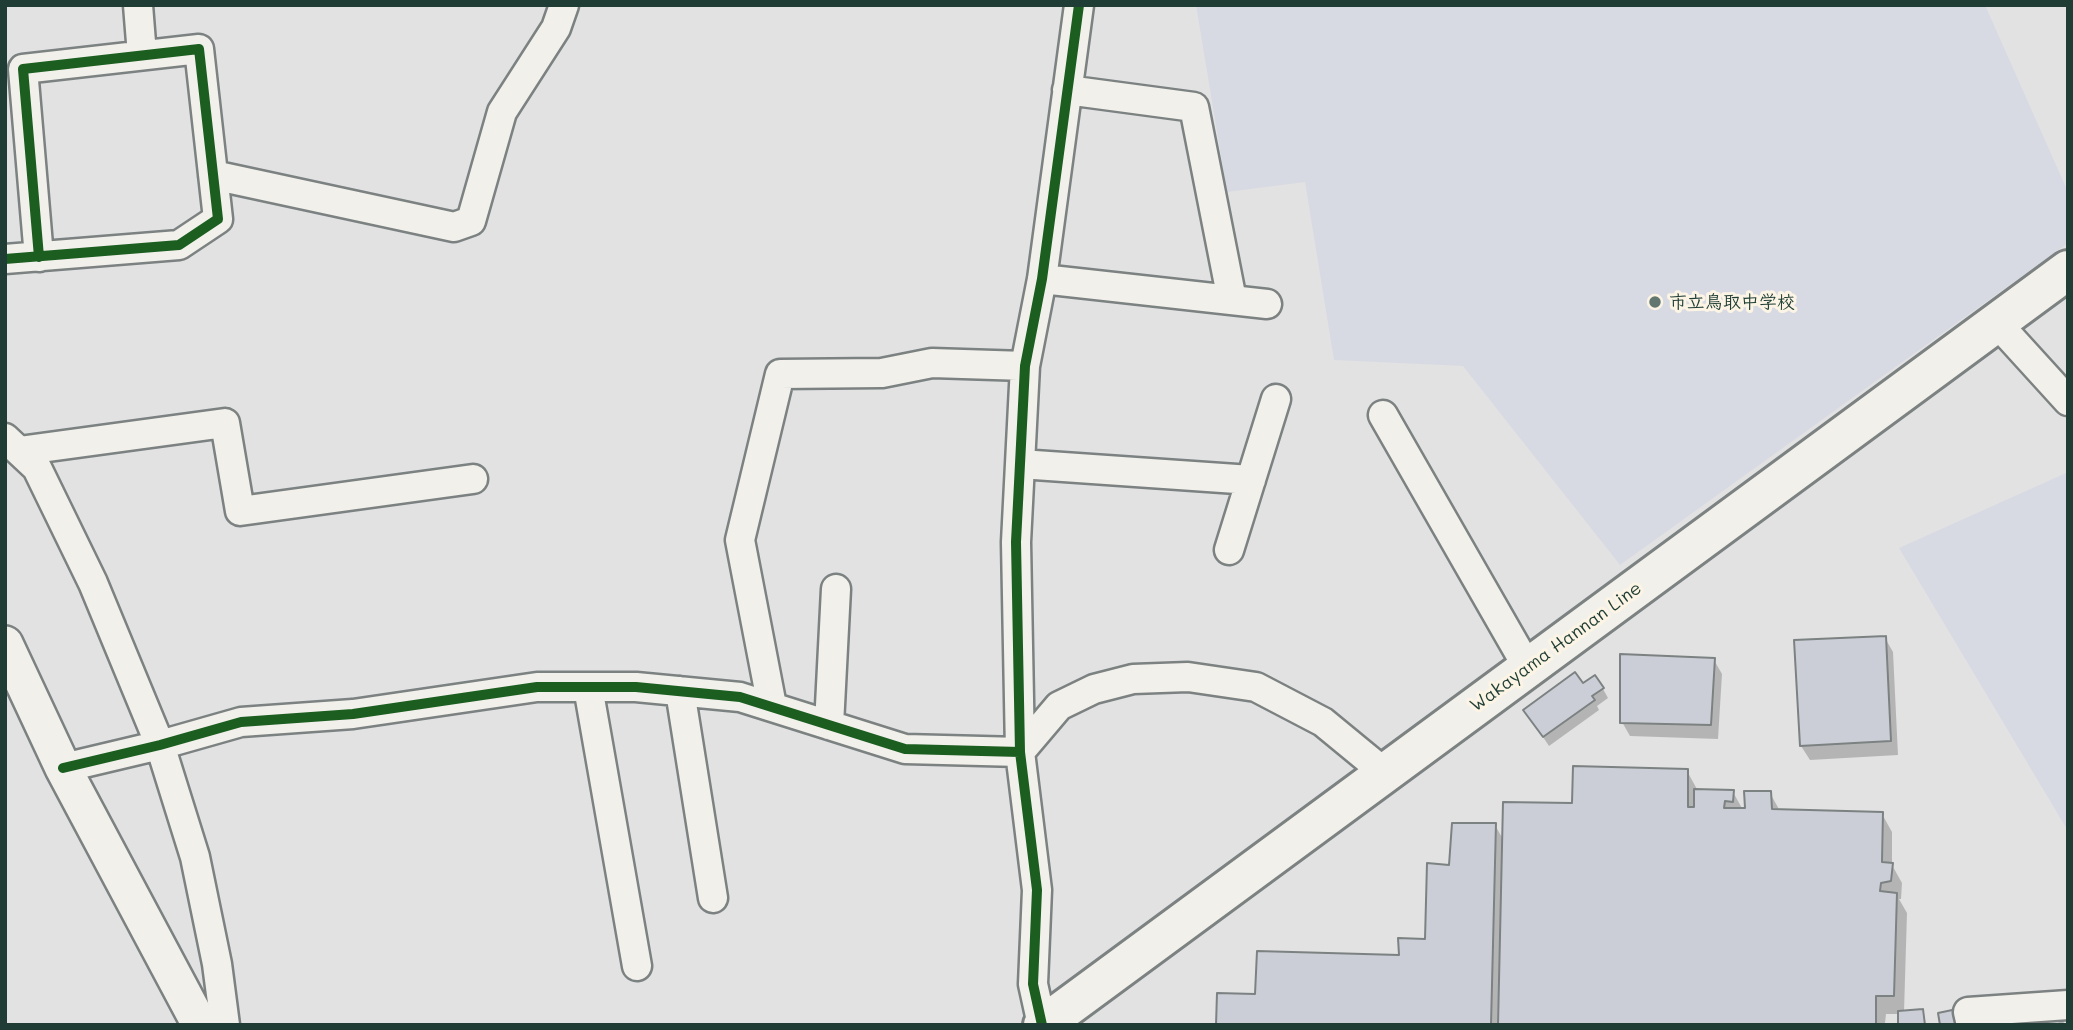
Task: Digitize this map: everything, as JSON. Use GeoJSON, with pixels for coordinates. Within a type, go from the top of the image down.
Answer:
{"type":"FeatureCollection","features":[{"type":"Feature","properties":{"kind":"main road","name":"Wakayama Hannan Line"},"geometry":{"type":"LineString","coordinates":[[1043,1025],[2068,270]]}},
{"type":"Feature","properties":{"kind":"street"},"geometry":{"type":"LineString","coordinates":[[138,5],[142,55]]}},
{"type":"Feature","properties":{"kind":"street"},"geometry":{"type":"LineString","coordinates":[[212,175],[454,227],[471,221],[502,112],[555,28],[564,5]]}},
{"type":"Feature","properties":{"kind":"street"},"geometry":{"type":"LineString","coordinates":[[1043,1025],[1033,984],[1037,890],[1020,752],[1016,542],[1025,366],[1042,279],[1079,5]]}},
{"type":"Feature","properties":{"kind":"street"},"geometry":{"type":"LineString","coordinates":[[5,260],[179,245],[218,219],[199,48],[23,69],[39,257]]}},
{"type":"Feature","properties":{"kind":"street"},"geometry":{"type":"LineString","coordinates":[[1068,90],[1194,107],[1231,300]]}},
{"type":"Feature","properties":{"kind":"street"},"geometry":{"type":"LineString","coordinates":[[1042,279],[1267,304]]}},
{"type":"Feature","properties":{"kind":"street"},"geometry":{"type":"LineString","coordinates":[[1997,323],[2068,401]]}},
{"type":"Feature","properties":{"kind":"street"},"geometry":{"type":"LineString","coordinates":[[772,706],[740,540],[780,374],[882,373],[932,362],[1025,366]]}},
{"type":"Feature","properties":{"kind":"street"},"geometry":{"type":"LineString","coordinates":[[1229,550],[1276,399]]}},
{"type":"Feature","properties":{"kind":"street"},"geometry":{"type":"LineString","coordinates":[[1383,415],[1528,668]]}},
{"type":"Feature","properties":{"kind":"street"},"geometry":{"type":"LineString","coordinates":[[12,445],[225,424],[240,511],[473,479]]}},
{"type":"Feature","properties":{"kind":"street"},"geometry":{"type":"LineString","coordinates":[[12,445],[37,468],[93,583],[160,745],[195,857],[217,964],[225,1025]]}},
{"type":"Feature","properties":{"kind":"street"},"geometry":{"type":"LineString","coordinates":[[1020,464],[1251,480]]}},
{"type":"Feature","properties":{"kind":"street"},"geometry":{"type":"LineString","coordinates":[[829,725],[836,589]]}},
{"type":"Feature","properties":{"kind":"street"},"geometry":{"type":"LineString","coordinates":[[5,644],[63,768],[200,1025]]}},
{"type":"Feature","properties":{"kind":"street"},"geometry":{"type":"LineString","coordinates":[[1020,752],[1059,706],[1094,689],[1133,679],[1188,677],[1256,687],[1323,722],[1385,773]]}},
{"type":"Feature","properties":{"kind":"street"},"geometry":{"type":"LineString","coordinates":[[63,768],[242,722],[353,714],[537,687],[636,687],[740,697],[905,749],[1020,752]]}},
{"type":"Feature","properties":{"kind":"street"},"geometry":{"type":"LineString","coordinates":[[588,687],[637,966]]}},
{"type":"Feature","properties":{"kind":"street"},"geometry":{"type":"LineString","coordinates":[[680,691],[713,898]]}},
{"type":"Feature","properties":{"kind":"street"},"geometry":{"type":"LineString","coordinates":[[1971,1025],[1968,1012],[2068,1005]]}},
{"type":"Feature","properties":{"kind":"shaded area","name":"市立鳥取中学校"},"geometry":{"type":"Polygon","coordinates":[[[1196,5],[1985,5],[2068,192],[2068,243],[1620,565],[1463,366],[1334,360],[1305,182],[1227,192],[1196,5]]]}},
{"type":"Feature","properties":{"kind":"shaded area"},"geometry":{"type":"Polygon","coordinates":[[[2066,473],[2068,476],[2068,831],[1899,548],[2066,473]]]}},
{"type":"Feature","properties":{"kind":"building"},"geometry":{"type":"Polygon","coordinates":[[[1886,636],[1891,741],[1800,746],[1794,640],[1886,636]]]}},
{"type":"Feature","properties":{"kind":"building"},"geometry":{"type":"Polygon","coordinates":[[[1620,654],[1715,658],[1711,725],[1620,723],[1620,654]]]}},
{"type":"Feature","properties":{"kind":"building"},"geometry":{"type":"Polygon","coordinates":[[[1575,672],[1583,683],[1595,675],[1604,688],[1592,696],[1595,700],[1543,737],[1523,710],[1575,672]]]}},
{"type":"Feature","properties":{"kind":"building"},"geometry":{"type":"Polygon","coordinates":[[[1573,766],[1688,769],[1688,807],[1694,807],[1694,789],[1734,790],[1733,802],[1725,801],[1724,808],[1745,808],[1744,791],[1771,791],[1772,809],[1883,812],[1882,862],[1893,863],[1891,881],[1881,883],[1880,891],[1897,893],[1894,996],[1876,996],[1876,1025],[1498,1025],[1503,802],[1572,803],[1573,766]]]}},
{"type":"Feature","properties":{"kind":"building"},"geometry":{"type":"Polygon","coordinates":[[[1452,823],[1496,823],[1491,1025],[1216,1025],[1217,993],[1255,994],[1257,951],[1399,955],[1398,938],[1425,939],[1427,863],[1449,865],[1452,823]]]}},
{"type":"Feature","properties":{"kind":"building"},"geometry":{"type":"Polygon","coordinates":[[[1923,1009],[1925,1025],[1898,1025],[1898,1011],[1923,1009]]]}},
{"type":"Feature","properties":{"kind":"building"},"geometry":{"type":"Polygon","coordinates":[[[1957,1009],[1960,1025],[1940,1025],[1938,1013],[1957,1009]]]}},
{"type":"Feature","properties":{"kind":"cycle path"},"geometry":{"type":"LineString","coordinates":[[1042,1025],[1033,984],[1037,890],[1020,752],[1016,542],[1025,366],[1042,279],[1079,5]]}},
{"type":"Feature","properties":{"kind":"cycle path"},"geometry":{"type":"LineString","coordinates":[[5,259],[179,245],[218,219],[199,49],[23,69],[39,257]]}},
{"type":"Feature","properties":{"kind":"cycle path"},"geometry":{"type":"LineString","coordinates":[[63,768],[241,722],[353,714],[537,687],[636,687],[740,697],[905,749],[1020,752]]}},
{"type":"Feature","properties":{"kind":"place","name":"市立鳥取中学校"},"geometry":{"type":"Point","coordinates":[1655,302]}}]}
